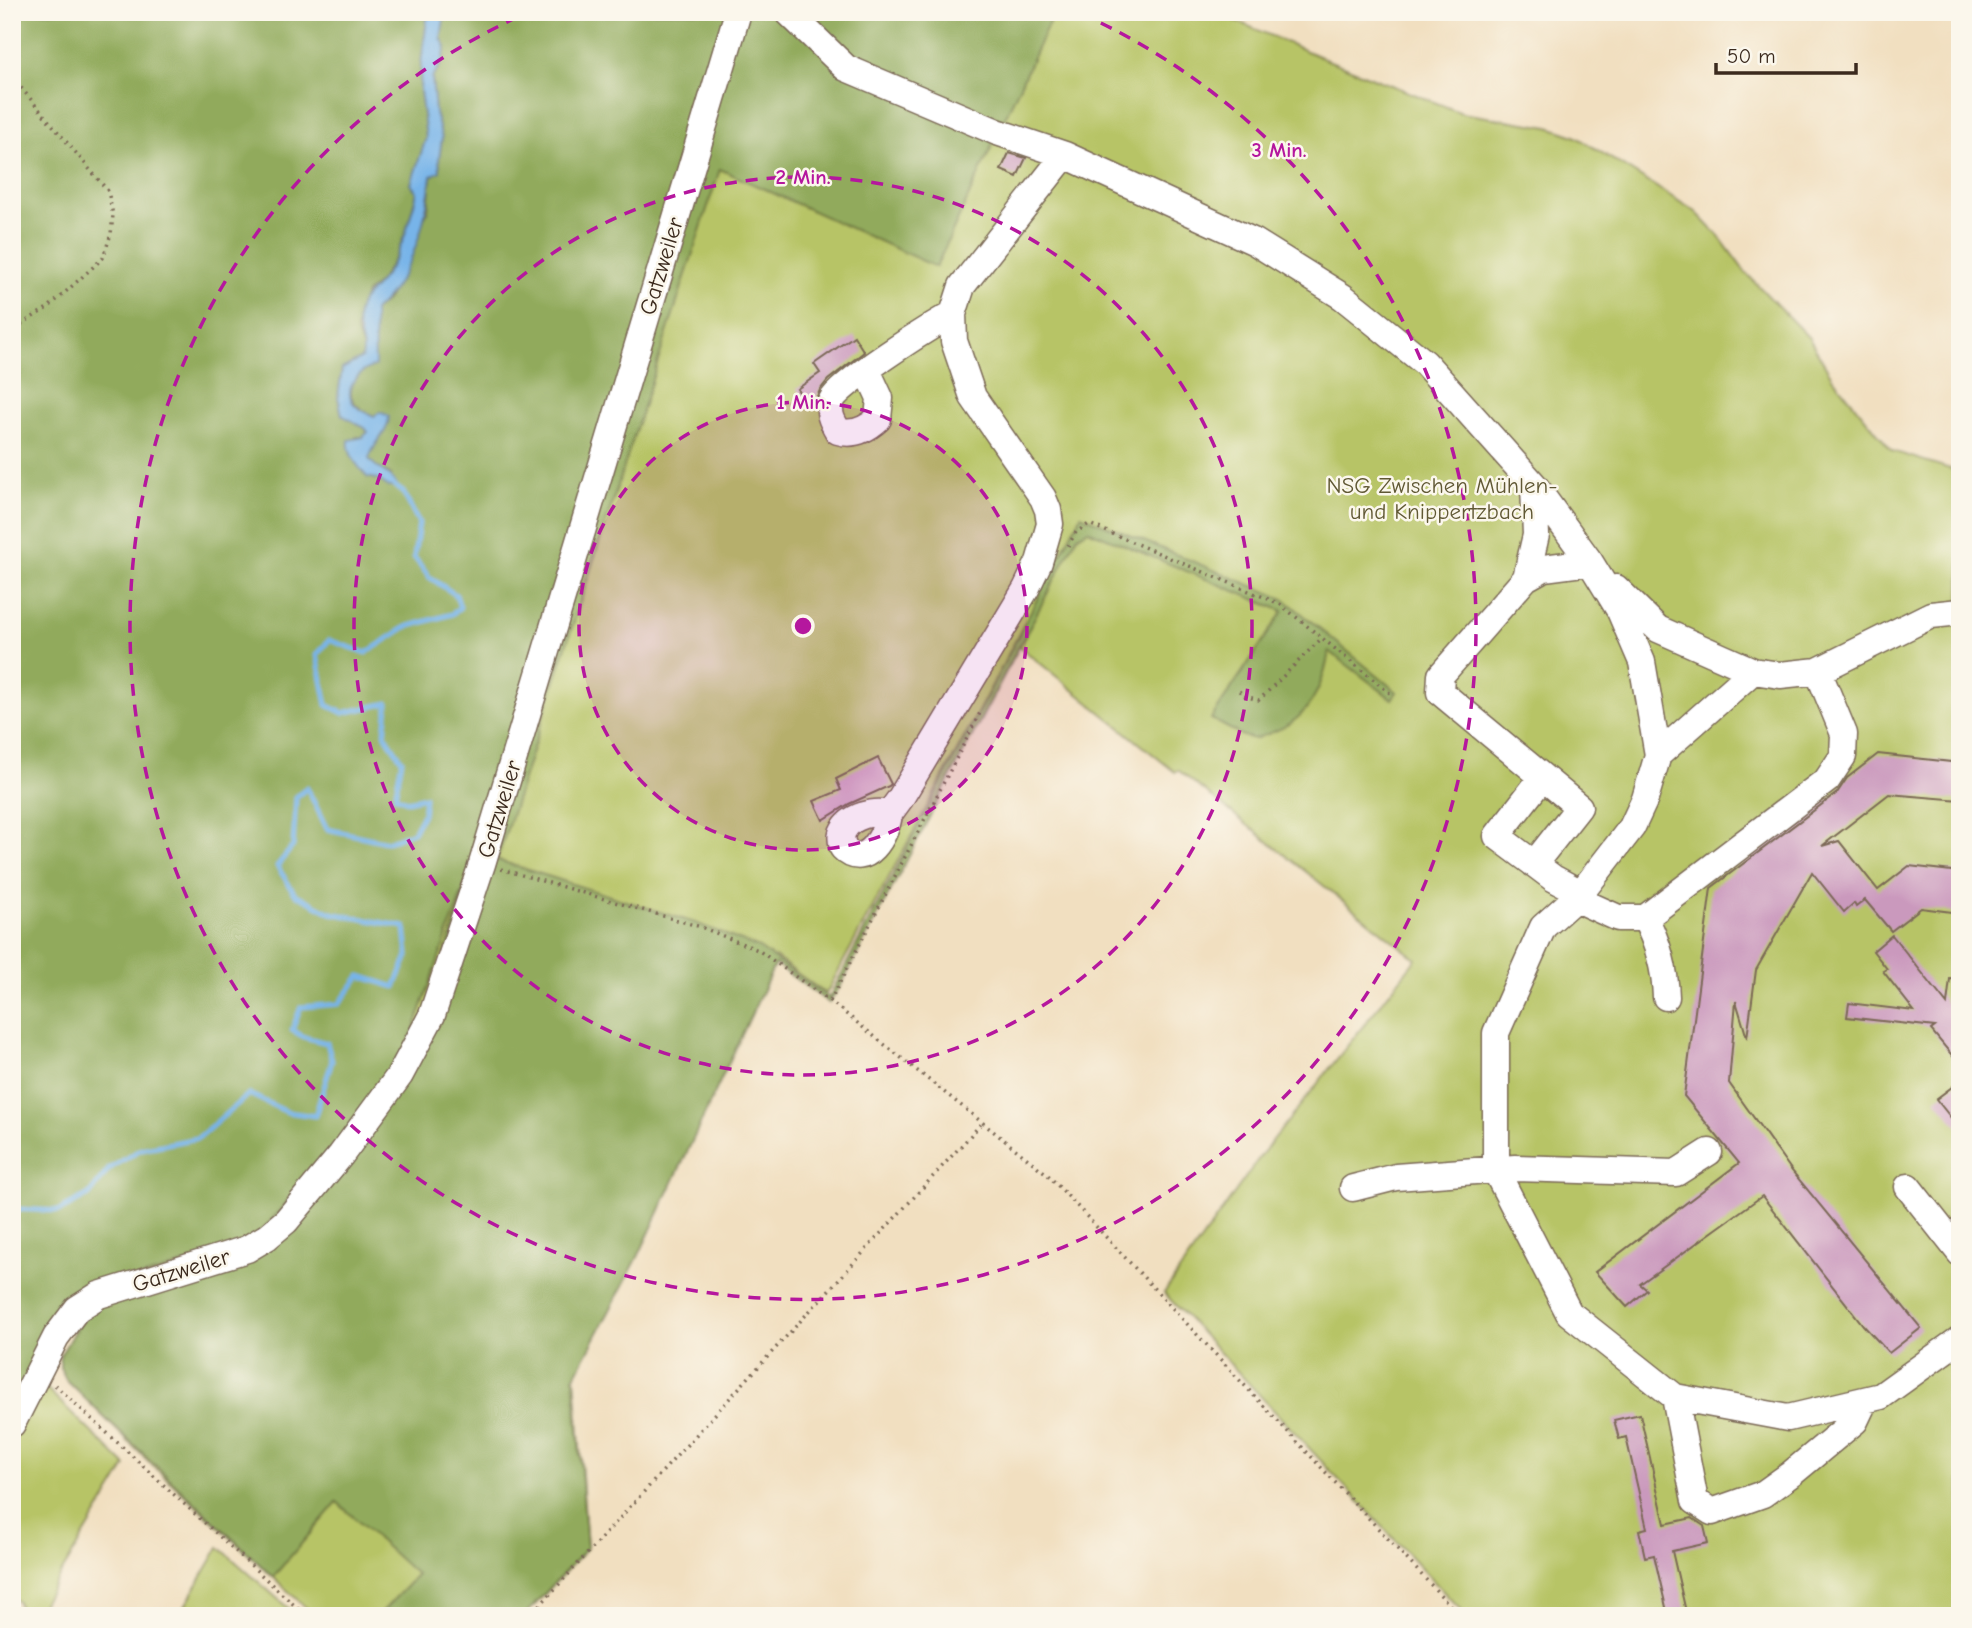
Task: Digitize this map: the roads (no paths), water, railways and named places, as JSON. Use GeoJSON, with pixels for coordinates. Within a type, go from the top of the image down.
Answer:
{"type":"FeatureCollection","features":[{"type":"Feature","properties":{"kind":"street","name":"Gatzweiler"},"geometry":{"type":"LineString","coordinates":[[12,1424],[66,1322],[77,1309],[99,1295],[247,1249],[267,1237],[286,1221],[341,1155],[400,1075],[415,1050],[432,1015],[482,864],[738,12]]}},
{"type":"Feature","properties":{"kind":"street"},"geometry":{"type":"LineString","coordinates":[[788,12],[846,68],[997,132],[1065,155],[1255,242],[1343,297],[1425,363],[1534,485],[1590,562],[1620,611],[1642,662],[1658,755],[1645,799],[1632,827],[1581,893],[1543,927],[1496,1033],[1496,1171],[1569,1313],[1675,1397],[1788,1418],[1881,1396],[1960,1339]]}},
{"type":"Feature","properties":{"kind":"street"},"geometry":{"type":"LineString","coordinates":[[889,814],[1026,589],[1039,562],[1050,524],[1043,498],[973,397],[954,341],[953,314],[962,286],[1065,155]]}},
{"type":"Feature","properties":{"kind":"street"},"geometry":{"type":"LineString","coordinates":[[867,370],[932,325],[953,314]]}},
{"type":"Feature","properties":{"kind":"street"},"geometry":{"type":"LineString","coordinates":[[1526,578],[1536,535],[1534,485]]}},
{"type":"Feature","properties":{"kind":"street"},"geometry":{"type":"LineString","coordinates":[[1534,864],[1579,807],[1440,692],[1441,676],[1526,578],[1544,568],[1590,562]]}},
{"type":"Feature","properties":{"kind":"street"},"geometry":{"type":"LineString","coordinates":[[1590,562],[1658,629],[1753,671],[1780,675],[1818,671],[1931,615],[1960,612]]}},
{"type":"Feature","properties":{"kind":"street"},"geometry":{"type":"LineString","coordinates":[[1658,755],[1753,671]]}},
{"type":"Feature","properties":{"kind":"street"},"geometry":{"type":"LineString","coordinates":[[1542,778],[1497,836],[1553,878],[1581,893],[1587,904],[1618,918],[1645,918],[1827,780],[1843,756],[1844,734],[1818,671]]}},
{"type":"Feature","properties":{"kind":"street"},"geometry":{"type":"LineString","coordinates":[[1645,918],[1652,931],[1665,973],[1666,998]]}},
{"type":"Feature","properties":{"kind":"street"},"geometry":{"type":"LineString","coordinates":[[1353,1188],[1396,1177],[1515,1168],[1676,1173],[1709,1152]]}},
{"type":"Feature","properties":{"kind":"street"},"geometry":{"type":"LineString","coordinates":[[1908,1187],[1956,1242]]}},
{"type":"Feature","properties":{"kind":"street"},"geometry":{"type":"LineString","coordinates":[[1675,1397],[1695,1500],[1712,1512],[1763,1494],[1791,1474],[1855,1421],[1864,1402]]}},
{"type":"Feature","properties":{"kind":"water"},"geometry":{"type":"Polygon","coordinates":[[[428,12],[445,12],[441,38],[446,47],[442,62],[432,78],[435,113],[442,138],[440,171],[431,176],[421,231],[407,266],[387,297],[374,311],[375,366],[354,381],[350,392],[354,404],[361,410],[374,416],[380,412],[389,416],[386,428],[369,459],[391,477],[398,487],[389,487],[377,479],[367,477],[354,460],[349,440],[363,437],[368,432],[342,415],[338,397],[342,369],[362,358],[363,346],[357,321],[360,306],[394,261],[417,192],[411,184],[426,138],[420,90],[428,12]]]}},
{"type":"Feature","properties":{"kind":"waterway"},"geometry":{"type":"LineString","coordinates":[[12,1209],[59,1211],[89,1195],[109,1169],[141,1149],[198,1138],[249,1094],[287,1112],[315,1116],[332,1061],[327,1043],[304,1037],[292,1030],[301,1007],[339,1004],[360,976],[395,987],[408,956],[405,927],[331,913],[295,894],[277,866],[293,846],[296,797],[307,788],[327,829],[387,842],[413,832],[423,814],[425,797],[407,801],[395,796],[402,760],[385,735],[388,703],[343,713],[327,705],[317,655],[329,640],[366,653],[406,627],[452,614],[460,607],[456,595],[429,577],[414,557],[419,523],[403,492],[392,484]]}},
{"type":"Feature","properties":{"kind":"park label","name":"NSG Zwischen Mühlen- und Knippertzbach"},"geometry":{"type":"Point","coordinates":[1442,498]}}]}
